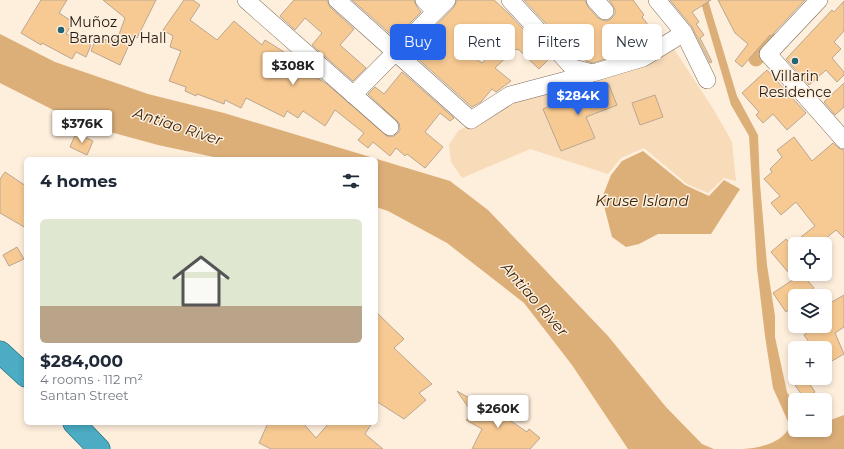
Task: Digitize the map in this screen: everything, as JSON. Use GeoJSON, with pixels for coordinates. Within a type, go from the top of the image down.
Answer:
{"type":"FeatureCollection","features":[{"type":"Feature","properties":{"kind":"highway"},"geometry":{"type":"LineString","coordinates":[[0,352],[24,374]]}},
{"type":"Feature","properties":{"kind":"highway"},"geometry":{"type":"LineString","coordinates":[[76,425],[99,449]]}},
{"type":"Feature","properties":{"kind":"street"},"geometry":{"type":"LineString","coordinates":[[246,0],[390,127]]}},
{"type":"Feature","properties":{"kind":"street"},"geometry":{"type":"LineString","coordinates":[[337,0],[390,48]]}},
{"type":"Feature","properties":{"kind":"street"},"geometry":{"type":"LineString","coordinates":[[510,0],[572,68],[592,73]]}},
{"type":"Feature","properties":{"kind":"street"},"geometry":{"type":"LineString","coordinates":[[658,0],[684,33],[707,80]]}},
{"type":"Feature","properties":{"kind":"street"},"geometry":{"type":"LineString","coordinates":[[819,0],[768,54],[844,140]]}},
{"type":"Feature","properties":{"kind":"street"},"geometry":{"type":"LineString","coordinates":[[418,24],[435,4]]}},
{"type":"Feature","properties":{"kind":"street"},"geometry":{"type":"LineString","coordinates":[[404,60],[471,120],[510,95],[643,58],[684,33]]}},
{"type":"Feature","properties":{"kind":"street"},"geometry":{"type":"LineString","coordinates":[[353,95],[390,57]]}},
{"type":"Feature","properties":{"kind":"shaded area"},"geometry":{"type":"Polygon","coordinates":[[[672,46],[714,110],[732,142],[736,181],[724,178],[708,193],[687,184],[644,148],[621,158],[608,174],[530,149],[462,178],[451,162],[449,145],[458,131],[513,99],[630,60],[662,60],[662,49],[672,46]]]}},
{"type":"Feature","properties":{"kind":"water"},"geometry":{"type":"Polygon","coordinates":[[[708,0],[737,96],[758,135],[760,184],[767,265],[775,316],[775,337],[788,394],[788,422],[773,388],[765,336],[757,268],[749,136],[731,105],[701,3],[708,0]]]}},
{"type":"Feature","properties":{"kind":"water","name":"Antiao River"},"geometry":{"type":"Polygon","coordinates":[[[0,34],[55,62],[148,94],[224,113],[370,157],[214,157],[158,145],[81,124],[0,83],[0,34]]]}},
{"type":"Feature","properties":{"kind":"water","name":"Kruse Island"},"geometry":{"type":"Polygon","coordinates":[[[643,151],[685,185],[709,196],[724,180],[740,189],[711,234],[658,234],[639,244],[626,247],[612,237],[602,198],[611,175],[622,161],[643,151]]]}},
{"type":"Feature","properties":{"kind":"water","name":"Antiao River"},"geometry":{"type":"Polygon","coordinates":[[[378,159],[450,181],[488,210],[608,336],[666,407],[702,444],[714,449],[628,449],[572,365],[524,303],[447,243],[388,211],[378,208],[378,159]]]}},
{"type":"Feature","properties":{"kind":"water"},"geometry":{"type":"Polygon","coordinates":[[[844,415],[844,449],[743,449],[770,444],[782,437],[788,430],[788,437],[832,437],[832,419],[844,415]]]}},
{"type":"Feature","properties":{"kind":"building"},"geometry":{"type":"Polygon","coordinates":[[[41,0],[67,0],[59,13],[73,22],[66,34],[91,45],[86,57],[76,52],[72,59],[42,43],[41,45],[21,33],[41,0]]]}},
{"type":"Feature","properties":{"kind":"building"},"geometry":{"type":"Polygon","coordinates":[[[103,0],[156,0],[137,38],[133,36],[120,65],[91,51],[97,36],[113,43],[115,39],[117,40],[125,18],[103,0]]]}},
{"type":"Feature","properties":{"kind":"building"},"geometry":{"type":"Polygon","coordinates":[[[184,0],[193,0],[200,5],[190,20],[217,40],[234,21],[262,45],[265,40],[284,52],[281,56],[327,84],[388,137],[394,136],[398,133],[400,129],[399,123],[368,94],[375,87],[384,94],[402,72],[454,118],[450,121],[440,113],[425,132],[443,147],[425,168],[407,154],[405,156],[396,148],[390,156],[373,142],[368,148],[358,140],[364,133],[335,110],[325,126],[303,111],[298,118],[287,111],[284,117],[246,98],[241,108],[225,100],[224,104],[197,94],[196,96],[185,91],[186,87],[169,81],[181,51],[170,47],[173,36],[163,30],[184,0]]]}},
{"type":"Feature","properties":{"kind":"building"},"geometry":{"type":"Polygon","coordinates":[[[294,0],[327,0],[330,7],[354,29],[340,45],[366,68],[353,81],[312,45],[322,33],[305,18],[295,30],[280,16],[294,0]]]}},
{"type":"Feature","properties":{"kind":"building"},"geometry":{"type":"Polygon","coordinates":[[[352,0],[414,0],[421,12],[409,24],[390,24],[390,34],[352,0]]]}},
{"type":"Feature","properties":{"kind":"building"},"geometry":{"type":"Polygon","coordinates":[[[457,0],[494,0],[523,29],[523,54],[518,49],[515,49],[515,24],[454,24],[454,60],[477,60],[482,63],[485,60],[503,60],[495,68],[511,81],[496,92],[492,89],[481,102],[472,107],[419,60],[446,60],[446,24],[438,24],[454,7],[457,0]]]}},
{"type":"Feature","properties":{"kind":"building"},"geometry":{"type":"Polygon","coordinates":[[[524,0],[585,0],[588,7],[598,18],[607,21],[615,14],[615,9],[609,0],[633,0],[644,15],[642,17],[647,24],[602,24],[603,60],[593,63],[585,60],[594,60],[594,24],[546,24],[524,0]]]}},
{"type":"Feature","properties":{"kind":"building"},"geometry":{"type":"Polygon","coordinates":[[[670,0],[711,0],[692,12],[699,22],[696,24],[704,35],[700,38],[712,62],[710,63],[692,27],[670,0]]]}},
{"type":"Feature","properties":{"kind":"building"},"geometry":{"type":"Polygon","coordinates":[[[718,0],[805,0],[771,36],[770,35],[742,67],[735,61],[748,44],[735,33],[718,0]]]}},
{"type":"Feature","properties":{"kind":"building"},"geometry":{"type":"Polygon","coordinates":[[[844,1],[844,31],[834,42],[841,49],[832,58],[844,72],[844,75],[837,82],[826,70],[809,85],[786,59],[832,10],[834,12],[844,1]]]}},
{"type":"Feature","properties":{"kind":"building"},"geometry":{"type":"Polygon","coordinates":[[[530,60],[548,60],[539,69],[530,60]]]}},
{"type":"Feature","properties":{"kind":"building"},"geometry":{"type":"Polygon","coordinates":[[[767,70],[806,113],[787,130],[773,114],[763,123],[756,115],[759,112],[742,93],[767,70]]]}},
{"type":"Feature","properties":{"kind":"building"},"geometry":{"type":"Polygon","coordinates":[[[608,83],[617,105],[586,117],[595,138],[561,151],[543,109],[608,83]]]}},
{"type":"Feature","properties":{"kind":"building"},"geometry":{"type":"Polygon","coordinates":[[[844,83],[844,107],[835,115],[824,102],[844,83]]]}},
{"type":"Feature","properties":{"kind":"building"},"geometry":{"type":"Polygon","coordinates":[[[655,95],[663,117],[640,125],[632,103],[655,95]]]}},
{"type":"Feature","properties":{"kind":"building"},"geometry":{"type":"Polygon","coordinates":[[[76,133],[93,141],[87,155],[70,147],[76,133]]]}},
{"type":"Feature","properties":{"kind":"building"},"geometry":{"type":"Polygon","coordinates":[[[794,137],[812,161],[833,143],[840,149],[844,150],[844,238],[836,230],[827,237],[801,237],[815,226],[796,202],[781,215],[771,203],[780,196],[764,179],[772,172],[770,169],[782,157],[777,150],[794,137]]]}},
{"type":"Feature","properties":{"kind":"building"},"geometry":{"type":"Polygon","coordinates":[[[5,172],[24,185],[24,227],[0,213],[0,179],[5,172]]]}},
{"type":"Feature","properties":{"kind":"building"},"geometry":{"type":"Polygon","coordinates":[[[786,239],[788,241],[788,272],[771,252],[786,239]]]}},
{"type":"Feature","properties":{"kind":"building"},"geometry":{"type":"Polygon","coordinates":[[[17,247],[24,259],[9,266],[3,255],[17,247]]]}},
{"type":"Feature","properties":{"kind":"building"},"geometry":{"type":"Polygon","coordinates":[[[791,281],[808,281],[814,288],[788,289],[788,310],[786,312],[773,293],[791,281]]]}},
{"type":"Feature","properties":{"kind":"building"},"geometry":{"type":"Polygon","coordinates":[[[844,295],[844,327],[835,333],[844,354],[832,361],[832,341],[808,341],[804,335],[807,333],[832,333],[832,302],[844,295]]]}},
{"type":"Feature","properties":{"kind":"building"},"geometry":{"type":"Polygon","coordinates":[[[378,314],[404,339],[394,348],[432,384],[419,393],[426,400],[404,419],[378,402],[378,314]]]}},
{"type":"Feature","properties":{"kind":"building"},"geometry":{"type":"Polygon","coordinates":[[[795,385],[810,385],[815,392],[813,393],[801,393],[795,385]]]}},
{"type":"Feature","properties":{"kind":"building"},"geometry":{"type":"Polygon","coordinates":[[[457,391],[480,404],[493,414],[501,402],[511,409],[505,417],[527,432],[529,429],[540,438],[530,449],[472,449],[482,429],[466,420],[473,414],[457,391]]]}},
{"type":"Feature","properties":{"kind":"building"},"geometry":{"type":"Polygon","coordinates":[[[267,425],[305,425],[316,438],[327,425],[371,425],[365,434],[383,449],[271,449],[259,443],[267,425]]]}},
{"type":"Feature","properties":{"kind":"waterway"},"geometry":{"type":"LineString","coordinates":[[756,59],[774,41]]}},
{"type":"Feature","properties":{"kind":"place","name":"Muñoz Barangay Hall"},"geometry":{"type":"Point","coordinates":[61,30]}},
{"type":"Feature","properties":{"kind":"place","name":"Villarin Residence"},"geometry":{"type":"Point","coordinates":[795,61]}}]}
